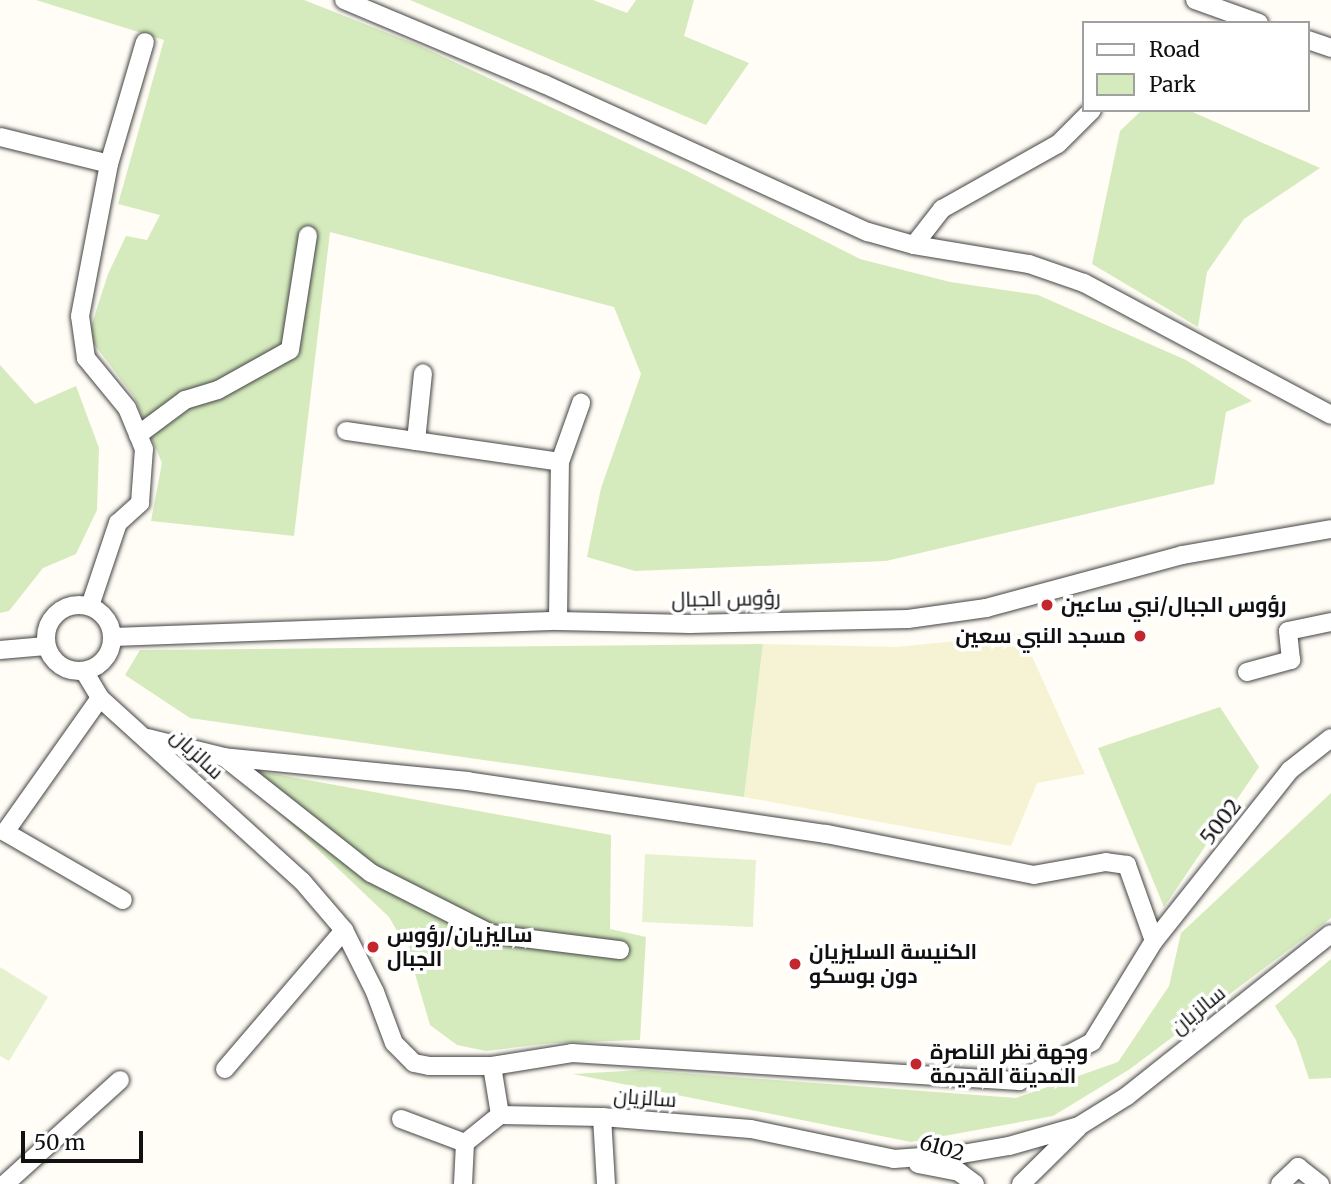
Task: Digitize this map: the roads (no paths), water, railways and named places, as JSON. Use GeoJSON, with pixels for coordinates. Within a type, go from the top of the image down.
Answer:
{"type":"FeatureCollection","features":[{"type":"Feature","properties":{"kind":"street"},"geometry":{"type":"LineString","coordinates":[[344,0],[544,84],[868,232],[914,245],[1029,264],[1084,283],[1331,415]]}},
{"type":"Feature","properties":{"kind":"street"},"geometry":{"type":"LineString","coordinates":[[1195,0],[1253,21]]}},
{"type":"Feature","properties":{"kind":"street"},"geometry":{"type":"LineString","coordinates":[[90,606],[118,523],[140,503],[144,449],[127,408],[86,358],[80,316],[109,164],[145,41]]}},
{"type":"Feature","properties":{"kind":"street"},"geometry":{"type":"LineString","coordinates":[[1310,41],[1331,48]]}},
{"type":"Feature","properties":{"kind":"street"},"geometry":{"type":"LineString","coordinates":[[914,245],[942,209],[1058,144],[1090,112]]}},
{"type":"Feature","properties":{"kind":"street"},"geometry":{"type":"LineString","coordinates":[[0,137],[109,164]]}},
{"type":"Feature","properties":{"kind":"street"},"geometry":{"type":"LineString","coordinates":[[138,435],[185,400],[218,390],[290,350],[308,235]]}},
{"type":"Feature","properties":{"kind":"street"},"geometry":{"type":"LineString","coordinates":[[415,442],[423,373]]}},
{"type":"Feature","properties":{"kind":"street"},"geometry":{"type":"LineString","coordinates":[[558,621],[560,462],[581,403]]}},
{"type":"Feature","properties":{"kind":"street"},"geometry":{"type":"LineString","coordinates":[[346,431],[560,462]]}},
{"type":"Feature","properties":{"kind":"street","name":"رؤوس الجبال"},"geometry":{"type":"LineString","coordinates":[[113,637],[558,621],[690,624],[908,619],[986,608],[1182,555],[1331,529]]}},
{"type":"Feature","properties":{"kind":"street"},"geometry":{"type":"LineString","coordinates":[[78,604],[90,606],[106,618],[113,637],[105,659],[84,671],[60,666],[51,657],[45,634],[56,613],[78,604]]}},
{"type":"Feature","properties":{"kind":"street"},"geometry":{"type":"LineString","coordinates":[[1247,671],[1291,660],[1288,631],[1331,622]]}},
{"type":"Feature","properties":{"kind":"street"},"geometry":{"type":"LineString","coordinates":[[0,650],[46,646]]}},
{"type":"Feature","properties":{"kind":"street","name":"سالزيان"},"geometry":{"type":"LineString","coordinates":[[84,671],[100,698],[302,881],[344,930],[402,1054],[414,1063],[429,1066],[492,1066]]}},
{"type":"Feature","properties":{"kind":"street"},"geometry":{"type":"LineString","coordinates":[[100,698],[5,832],[123,900]]}},
{"type":"Feature","properties":{"kind":"street"},"geometry":{"type":"LineString","coordinates":[[147,738],[224,757],[468,781],[826,834],[1034,875],[1106,862],[1126,865],[1154,941]]}},
{"type":"Feature","properties":{"kind":"street","name":"5002"},"geometry":{"type":"LineString","coordinates":[[492,1066],[572,1053],[1019,1081],[1092,1042],[1154,941],[1290,770],[1331,738]]}},
{"type":"Feature","properties":{"kind":"street"},"geometry":{"type":"LineString","coordinates":[[224,757],[371,873],[491,933],[620,950]]}},
{"type":"Feature","properties":{"kind":"street"},"geometry":{"type":"LineString","coordinates":[[225,1069],[344,930]]}},
{"type":"Feature","properties":{"kind":"street","name":"سالزيان"},"geometry":{"type":"LineString","coordinates":[[500,1115],[602,1117],[751,1129],[857,1153],[894,1158],[962,1154],[1079,1126],[1127,1096],[1331,934]]}},
{"type":"Feature","properties":{"kind":"street"},"geometry":{"type":"LineString","coordinates":[[463,1184],[465,1143],[500,1115],[492,1066]]}},
{"type":"Feature","properties":{"kind":"street"},"geometry":{"type":"LineString","coordinates":[[5,1184],[120,1080]]}},
{"type":"Feature","properties":{"kind":"street"},"geometry":{"type":"LineString","coordinates":[[602,1117],[606,1184]]}},
{"type":"Feature","properties":{"kind":"street"},"geometry":{"type":"LineString","coordinates":[[401,1119],[465,1143]]}},
{"type":"Feature","properties":{"kind":"street"},"geometry":{"type":"LineString","coordinates":[[1021,1184],[1079,1126]]}},
{"type":"Feature","properties":{"kind":"street","name":"6102"},"geometry":{"type":"LineString","coordinates":[[894,1158],[958,1172],[975,1184]]}},
{"type":"Feature","properties":{"kind":"street"},"geometry":{"type":"LineString","coordinates":[[1280,1184],[1298,1167],[1322,1184],[1331,1180]]}},
{"type":"Feature","properties":{"kind":"place","name":"رؤوس الجبال/نبي ساعين"},"geometry":{"type":"Point","coordinates":[1047,605]}},
{"type":"Feature","properties":{"kind":"place","name":"مسجد النبي سعين"},"geometry":{"type":"Point","coordinates":[1140,636]}},
{"type":"Feature","properties":{"kind":"place","name":"ساليزيان/رؤوس الجبال"},"geometry":{"type":"Point","coordinates":[373,947]}},
{"type":"Feature","properties":{"kind":"place","name":"الكنيسة السليزيان دون بوسكو"},"geometry":{"type":"Point","coordinates":[795,964]}},
{"type":"Feature","properties":{"kind":"place","name":"وجهة نظر الناصرة المدينة القديمة"},"geometry":{"type":"Point","coordinates":[916,1064]}}]}
